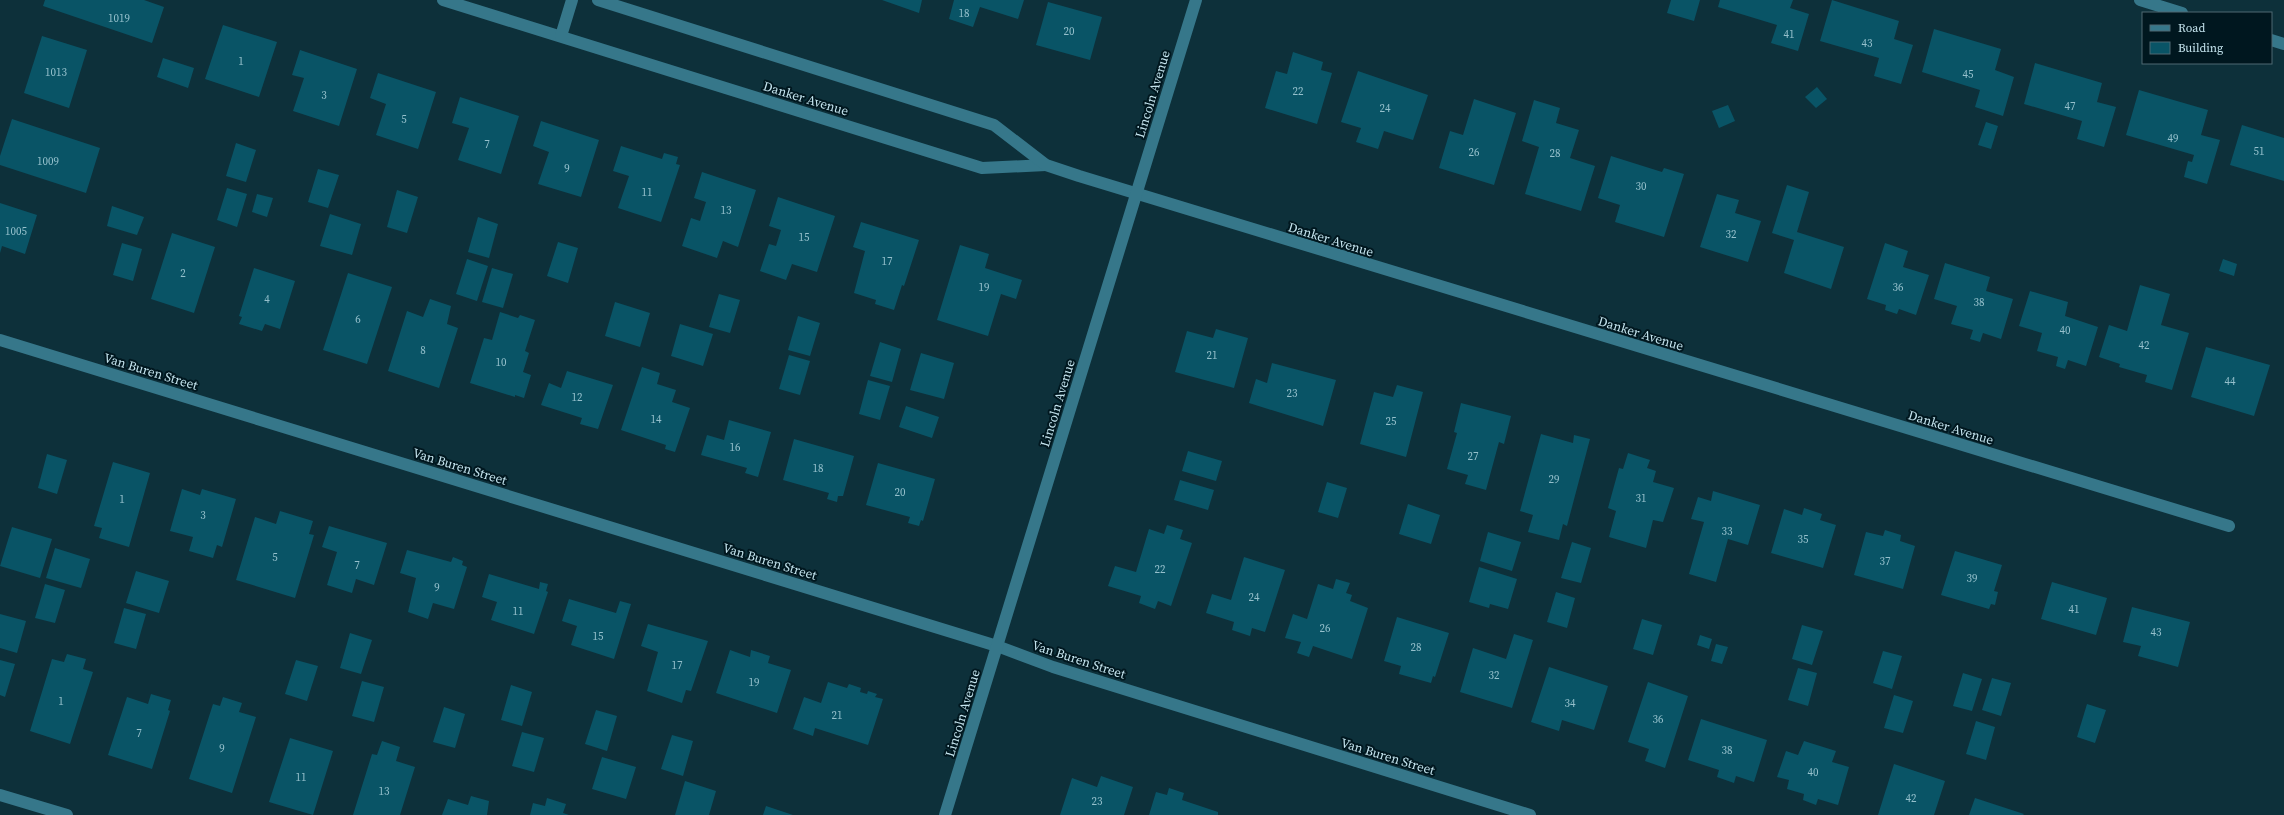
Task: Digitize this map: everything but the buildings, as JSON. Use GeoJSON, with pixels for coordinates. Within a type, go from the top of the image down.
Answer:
{"type":"FeatureCollection","features":[{"type":"Feature","properties":{"kind":"street","name":"Danker Avenue"},"geometry":{"type":"LineString","coordinates":[[443,0],[982,168],[1046,165]]}},
{"type":"Feature","properties":{"kind":"street"},"geometry":{"type":"LineString","coordinates":[[561,36],[572,0]]}},
{"type":"Feature","properties":{"kind":"street","name":"Danker Avenue"},"geometry":{"type":"LineString","coordinates":[[598,0],[994,125],[1046,165],[1136,194],[2229,526]]}},
{"type":"Feature","properties":{"kind":"street","name":"Lincoln Avenue"},"geometry":{"type":"LineString","coordinates":[[945,815],[1196,0]]}},
{"type":"Feature","properties":{"kind":"street"},"geometry":{"type":"LineString","coordinates":[[2140,0],[2179,12]]}},
{"type":"Feature","properties":{"kind":"street"},"geometry":{"type":"LineString","coordinates":[[2272,40],[2284,44]]}},
{"type":"Feature","properties":{"kind":"street","name":"Van Buren Street"},"geometry":{"type":"LineString","coordinates":[[0,340],[997,646],[1061,670],[1530,815]]}},
{"type":"Feature","properties":{"kind":"street"},"geometry":{"type":"LineString","coordinates":[[0,795],[67,815]]}}]}
